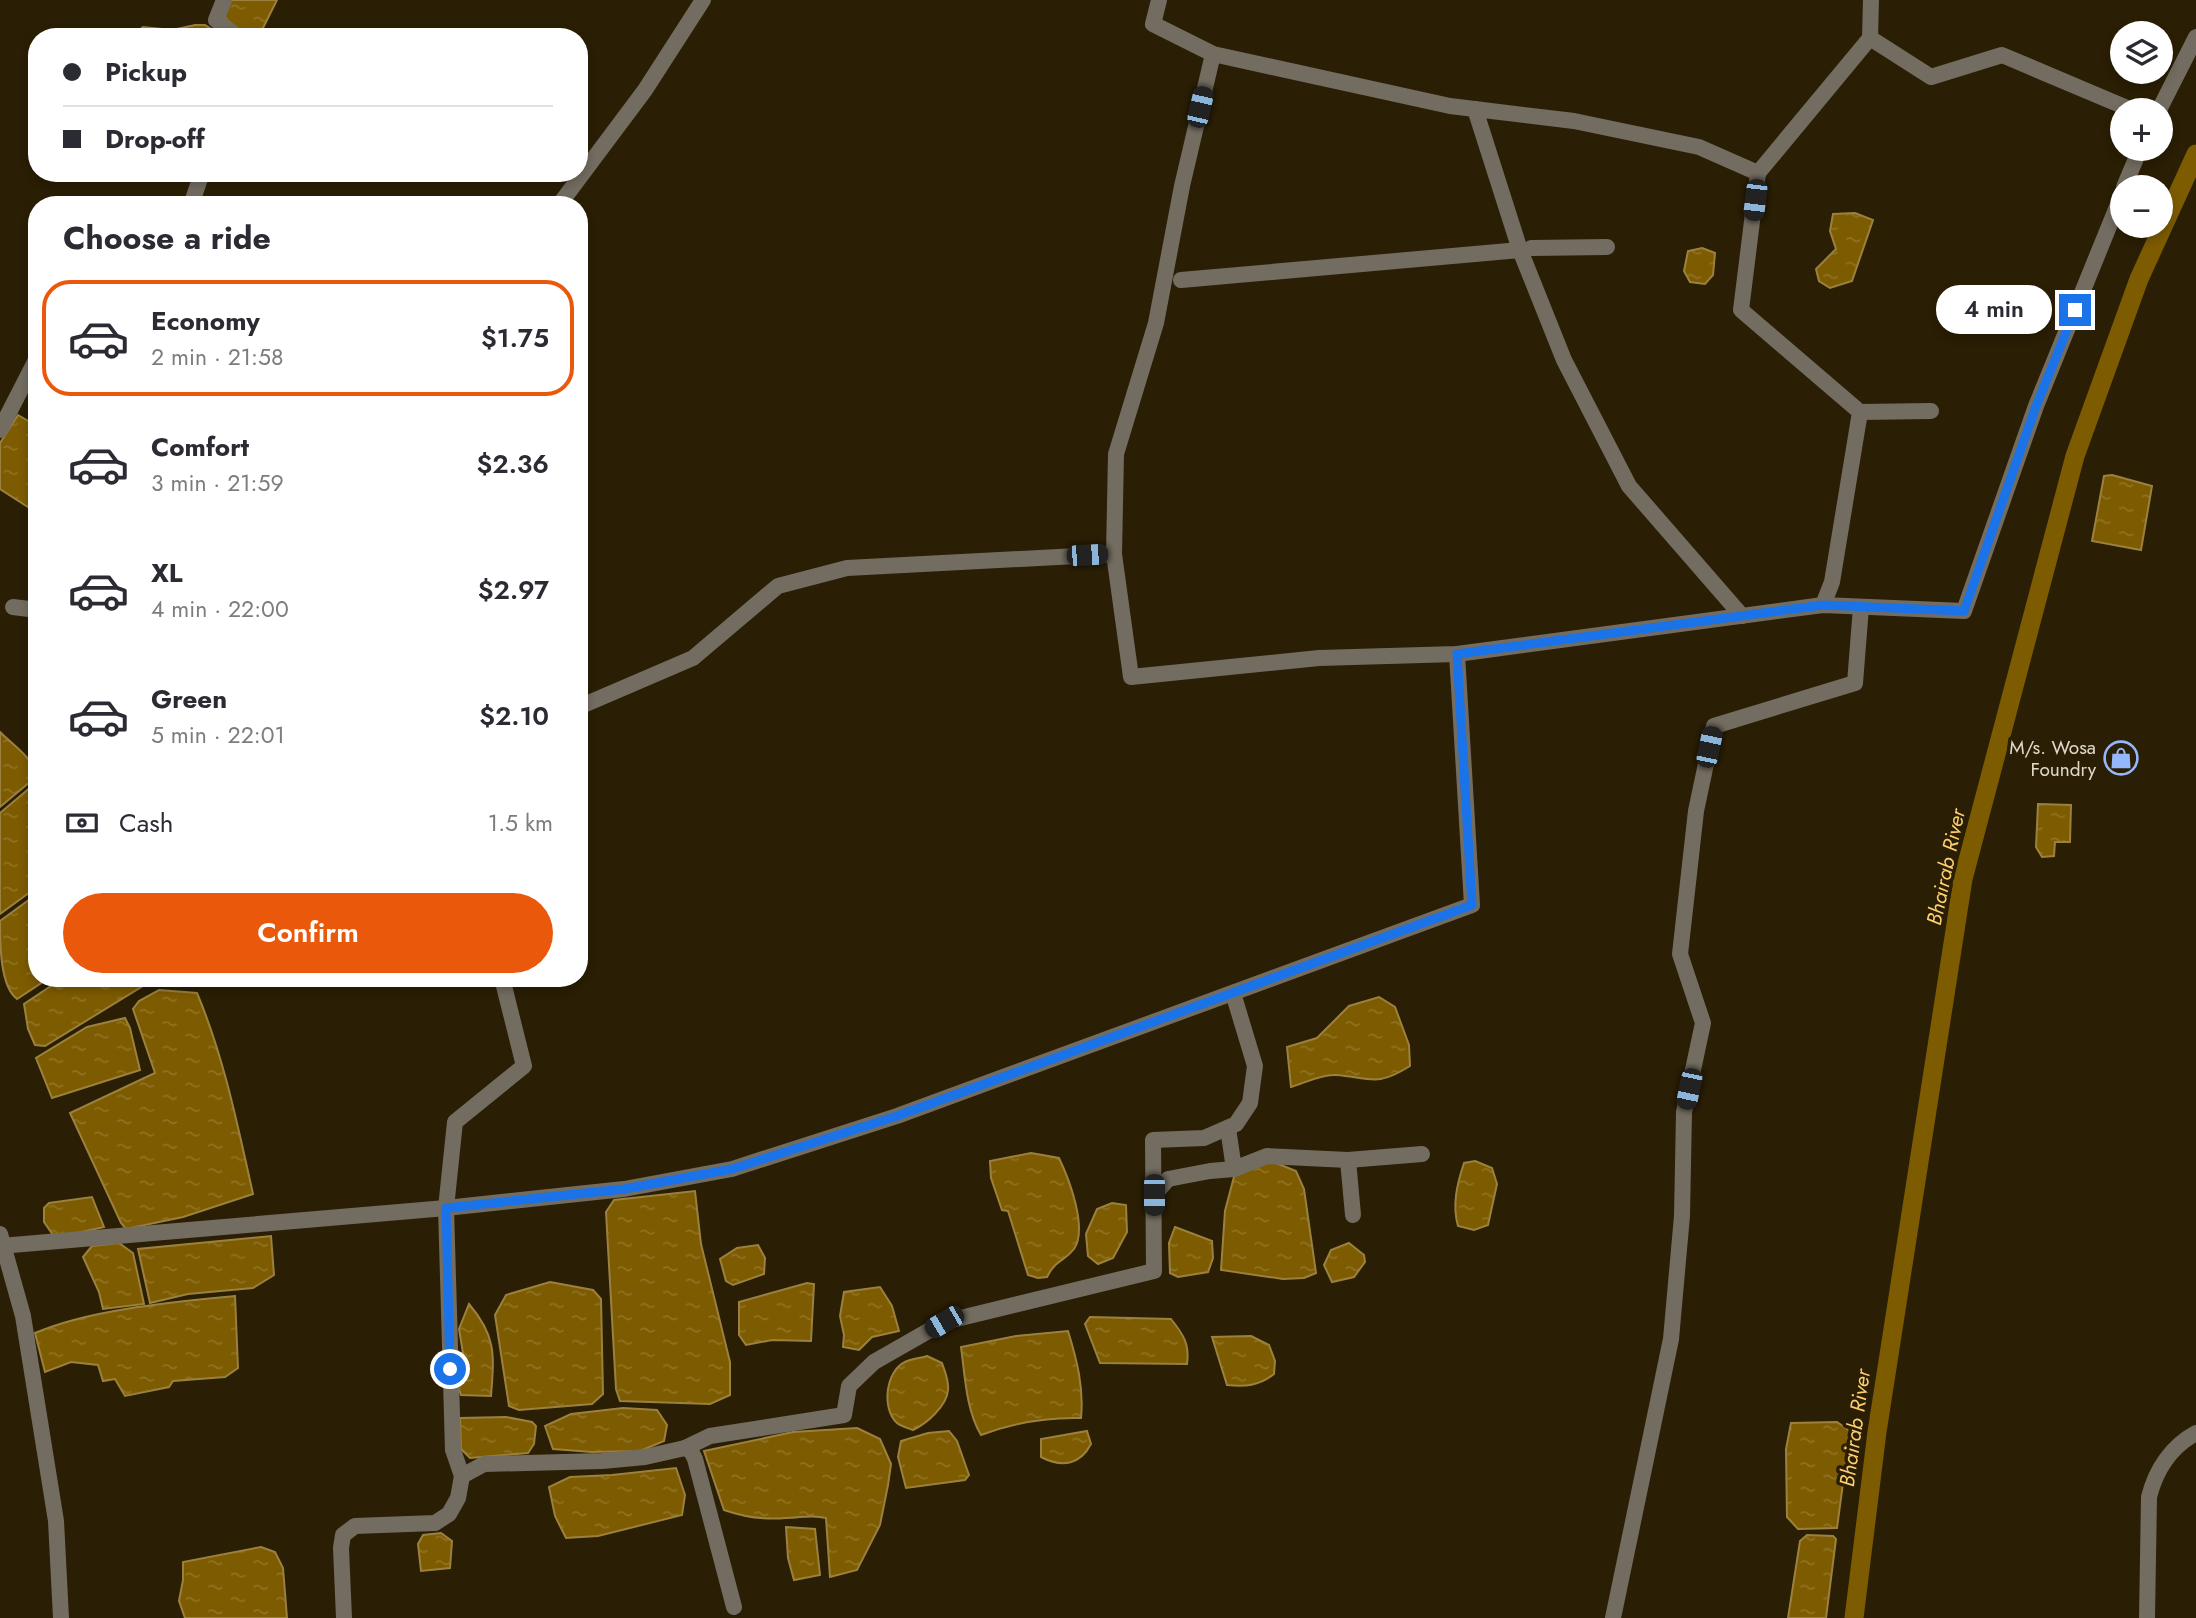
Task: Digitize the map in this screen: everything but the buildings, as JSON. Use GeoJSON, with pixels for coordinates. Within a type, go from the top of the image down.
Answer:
{"type":"FeatureCollection","features":[{"type":"Feature","properties":{"kind":"street"},"geometry":{"type":"LineString","coordinates":[[224,0],[216,20],[226,28]]}},
{"type":"Feature","properties":{"kind":"street"},"geometry":{"type":"LineString","coordinates":[[588,166],[645,90],[703,0]]}},
{"type":"Feature","properties":{"kind":"street"},"geometry":{"type":"LineString","coordinates":[[1159,0],[1153,24],[1213,54],[1450,106],[1574,121],[1699,147],[1758,173]]}},
{"type":"Feature","properties":{"kind":"street"},"geometry":{"type":"LineString","coordinates":[[1871,0],[1870,38],[1758,173],[1741,310],[1860,412],[1931,411]]}},
{"type":"Feature","properties":{"kind":"street"},"geometry":{"type":"LineString","coordinates":[[2165,98],[2196,37]]}},
{"type":"Feature","properties":{"kind":"street"},"geometry":{"type":"LineString","coordinates":[[1870,38],[1931,77],[2001,55],[2110,101]]}},
{"type":"Feature","properties":{"kind":"street"},"geometry":{"type":"LineString","coordinates":[[1213,54],[1182,186],[1156,323],[1116,454],[1114,554],[1131,677],[1319,658],[1457,654],[1823,605],[1964,611],[2036,406],[2110,224]]}},
{"type":"Feature","properties":{"kind":"street"},"geometry":{"type":"LineString","coordinates":[[1475,109],[1564,360],[1629,486],[1742,616]]}},
{"type":"Feature","properties":{"kind":"street"},"geometry":{"type":"LineString","coordinates":[[1181,280],[1525,249],[1607,247]]}},
{"type":"Feature","properties":{"kind":"street"},"geometry":{"type":"LineString","coordinates":[[0,430],[28,376]]}},
{"type":"Feature","properties":{"kind":"street"},"geometry":{"type":"LineString","coordinates":[[1823,605],[1832,582],[1860,412]]}},
{"type":"Feature","properties":{"kind":"street"},"geometry":{"type":"LineString","coordinates":[[588,703],[693,658],[778,586],[847,568],[1114,554]]}},
{"type":"Feature","properties":{"kind":"street"},"geometry":{"type":"LineString","coordinates":[[13,607],[28,609]]}},
{"type":"Feature","properties":{"kind":"street"},"geometry":{"type":"LineString","coordinates":[[1614,1618],[1671,1339],[1682,1216],[1685,1111],[1703,1023],[1680,954],[1696,811],[1713,726],[1855,683],[1861,607]]}},
{"type":"Feature","properties":{"kind":"street"},"geometry":{"type":"LineString","coordinates":[[61,1618],[56,1521],[23,1316],[1,1242],[446,1208],[624,1189],[732,1169],[897,1116],[1472,905],[1457,654]]}},
{"type":"Feature","properties":{"kind":"street"},"geometry":{"type":"LineString","coordinates":[[344,1618],[341,1548],[343,1535],[355,1526],[435,1523],[449,1514],[458,1498],[462,1476],[453,1450],[446,1208],[455,1122],[524,1066],[504,987]]}},
{"type":"Feature","properties":{"kind":"street"},"geometry":{"type":"LineString","coordinates":[[462,1476],[484,1464],[602,1461],[645,1457],[685,1448],[710,1436],[844,1415],[849,1386],[874,1362],[944,1322],[1154,1271],[1153,1140],[1204,1138],[1236,1124],[1250,1103],[1255,1066],[1233,993]]}},
{"type":"Feature","properties":{"kind":"street"},"geometry":{"type":"LineString","coordinates":[[1228,1128],[1234,1169]]}},
{"type":"Feature","properties":{"kind":"street"},"geometry":{"type":"LineString","coordinates":[[1154,1195],[1168,1179],[1234,1169],[1267,1156],[1348,1160],[1422,1154]]}},
{"type":"Feature","properties":{"kind":"street"},"geometry":{"type":"LineString","coordinates":[[1348,1160],[1353,1215]]}},
{"type":"Feature","properties":{"kind":"street"},"geometry":{"type":"LineString","coordinates":[[2147,1618],[2149,1497],[2152,1484],[2173,1448],[2196,1433]]}},
{"type":"Feature","properties":{"kind":"street"},"geometry":{"type":"LineString","coordinates":[[685,1448],[691,1451],[695,1459],[733,1607]]}},
{"type":"Feature","properties":{"kind":"water"},"geometry":{"type":"Polygon","coordinates":[[[229,0],[277,0],[263,28],[233,28],[223,14],[229,0]]]}},
{"type":"Feature","properties":{"kind":"water"},"geometry":{"type":"Polygon","coordinates":[[[205,25],[210,28],[181,28],[205,25]]]}},
{"type":"Feature","properties":{"kind":"water"},"geometry":{"type":"Polygon","coordinates":[[[1855,213],[1873,220],[1852,281],[1830,288],[1819,281],[1816,269],[1836,249],[1830,231],[1833,214],[1855,213]]]}},
{"type":"Feature","properties":{"kind":"water"},"geometry":{"type":"Polygon","coordinates":[[[1702,248],[1715,253],[1713,275],[1705,284],[1690,282],[1684,271],[1688,251],[1702,248]]]}},
{"type":"Feature","properties":{"kind":"water"},"geometry":{"type":"Polygon","coordinates":[[[18,415],[28,421],[28,507],[0,489],[0,443],[18,415]]]}},
{"type":"Feature","properties":{"kind":"water"},"geometry":{"type":"Polygon","coordinates":[[[2112,475],[2152,486],[2141,550],[2092,541],[2104,476],[2112,475]]]}},
{"type":"Feature","properties":{"kind":"water"},"geometry":{"type":"Polygon","coordinates":[[[0,732],[28,760],[28,784],[0,807],[0,732]]]}},
{"type":"Feature","properties":{"kind":"water"},"geometry":{"type":"Polygon","coordinates":[[[28,790],[28,894],[0,914],[0,813],[28,790]]]}},
{"type":"Feature","properties":{"kind":"water"},"geometry":{"type":"Polygon","coordinates":[[[2038,804],[2071,805],[2070,842],[2055,842],[2054,856],[2042,857],[2036,847],[2038,804]]]}},
{"type":"Feature","properties":{"kind":"water"},"geometry":{"type":"Polygon","coordinates":[[[28,901],[28,987],[35,987],[17,999],[11,993],[4,975],[0,921],[28,901]]]}},
{"type":"Feature","properties":{"kind":"water"},"geometry":{"type":"Polygon","coordinates":[[[50,987],[141,987],[45,1046],[35,1045],[28,1029],[24,1004],[50,987]]]}},
{"type":"Feature","properties":{"kind":"water"},"geometry":{"type":"Polygon","coordinates":[[[159,990],[197,993],[223,1067],[253,1194],[183,1217],[126,1229],[70,1113],[155,1073],[133,1009],[139,1001],[159,990]]]}},
{"type":"Feature","properties":{"kind":"water"},"geometry":{"type":"Polygon","coordinates":[[[1379,997],[1395,1007],[1409,1045],[1410,1066],[1380,1079],[1330,1075],[1291,1087],[1287,1047],[1317,1038],[1349,1006],[1379,997]]]}},
{"type":"Feature","properties":{"kind":"water"},"geometry":{"type":"Polygon","coordinates":[[[125,1018],[140,1070],[52,1098],[36,1058],[87,1027],[125,1018]]]}},
{"type":"Feature","properties":{"kind":"water"},"geometry":{"type":"Polygon","coordinates":[[[1031,1153],[1059,1158],[1076,1204],[1079,1229],[1074,1249],[1047,1277],[1038,1278],[1028,1275],[1008,1211],[1002,1210],[991,1178],[990,1161],[1031,1153]]]}},
{"type":"Feature","properties":{"kind":"water"},"geometry":{"type":"Polygon","coordinates":[[[1266,1159],[1296,1171],[1304,1189],[1316,1273],[1304,1278],[1283,1279],[1221,1270],[1225,1211],[1235,1173],[1266,1159]]]}},
{"type":"Feature","properties":{"kind":"water"},"geometry":{"type":"Polygon","coordinates":[[[1475,1161],[1492,1168],[1497,1184],[1488,1225],[1474,1230],[1458,1226],[1455,1202],[1464,1163],[1475,1161]]]}},
{"type":"Feature","properties":{"kind":"water"},"geometry":{"type":"Polygon","coordinates":[[[695,1191],[701,1244],[730,1362],[730,1395],[710,1404],[620,1401],[616,1389],[606,1212],[614,1200],[695,1191]]]}},
{"type":"Feature","properties":{"kind":"water"},"geometry":{"type":"Polygon","coordinates":[[[92,1197],[104,1227],[55,1238],[44,1222],[44,1208],[49,1203],[92,1197]]]}},
{"type":"Feature","properties":{"kind":"water"},"geometry":{"type":"Polygon","coordinates":[[[1112,1203],[1126,1205],[1127,1232],[1113,1258],[1098,1264],[1088,1256],[1086,1234],[1097,1209],[1112,1203]]]}},
{"type":"Feature","properties":{"kind":"water"},"geometry":{"type":"Polygon","coordinates":[[[1175,1227],[1212,1241],[1213,1258],[1208,1272],[1178,1277],[1170,1273],[1169,1243],[1175,1227]]]}},
{"type":"Feature","properties":{"kind":"water"},"geometry":{"type":"Polygon","coordinates":[[[271,1236],[274,1275],[253,1288],[188,1294],[150,1303],[138,1249],[271,1236]]]}},
{"type":"Feature","properties":{"kind":"water"},"geometry":{"type":"Polygon","coordinates":[[[119,1243],[133,1253],[144,1304],[103,1309],[99,1292],[83,1257],[92,1246],[119,1243]]]}},
{"type":"Feature","properties":{"kind":"water"},"geometry":{"type":"Polygon","coordinates":[[[1349,1243],[1364,1255],[1365,1262],[1354,1277],[1332,1282],[1324,1265],[1331,1250],[1349,1243]]]}},
{"type":"Feature","properties":{"kind":"water"},"geometry":{"type":"Polygon","coordinates":[[[758,1245],[765,1258],[764,1274],[733,1285],[726,1281],[720,1259],[737,1248],[758,1245]]]}},
{"type":"Feature","properties":{"kind":"water"},"geometry":{"type":"Polygon","coordinates":[[[550,1282],[593,1290],[601,1299],[603,1394],[592,1404],[519,1410],[509,1406],[495,1315],[506,1295],[550,1282]]]}},
{"type":"Feature","properties":{"kind":"water"},"geometry":{"type":"Polygon","coordinates":[[[807,1283],[814,1284],[811,1341],[772,1340],[746,1345],[739,1335],[739,1302],[807,1283]]]}},
{"type":"Feature","properties":{"kind":"water"},"geometry":{"type":"Polygon","coordinates":[[[880,1287],[892,1306],[899,1331],[872,1337],[859,1350],[843,1347],[844,1335],[840,1316],[844,1292],[880,1287]]]}},
{"type":"Feature","properties":{"kind":"water"},"geometry":{"type":"Polygon","coordinates":[[[235,1296],[238,1368],[225,1377],[173,1381],[169,1387],[125,1396],[115,1379],[103,1381],[98,1365],[71,1362],[45,1372],[35,1333],[107,1312],[235,1296]]]}},
{"type":"Feature","properties":{"kind":"water"},"geometry":{"type":"Polygon","coordinates":[[[469,1304],[485,1327],[492,1347],[491,1396],[461,1395],[455,1378],[463,1353],[459,1329],[469,1304]]]}},
{"type":"Feature","properties":{"kind":"water"},"geometry":{"type":"Polygon","coordinates":[[[1090,1317],[1171,1319],[1185,1340],[1187,1364],[1100,1363],[1085,1324],[1090,1317]]]}},
{"type":"Feature","properties":{"kind":"water"},"geometry":{"type":"Polygon","coordinates":[[[1068,1331],[1079,1374],[1081,1418],[1030,1422],[981,1435],[969,1404],[961,1347],[1016,1336],[1068,1331]]]}},
{"type":"Feature","properties":{"kind":"water"},"geometry":{"type":"Polygon","coordinates":[[[1251,1336],[1269,1345],[1275,1361],[1274,1374],[1252,1385],[1227,1385],[1212,1337],[1251,1336]]]}},
{"type":"Feature","properties":{"kind":"water"},"geometry":{"type":"Polygon","coordinates":[[[927,1356],[942,1363],[947,1379],[947,1396],[935,1414],[913,1430],[898,1424],[892,1416],[887,1399],[888,1390],[893,1373],[899,1367],[907,1361],[927,1356]]]}},
{"type":"Feature","properties":{"kind":"water"},"geometry":{"type":"Polygon","coordinates":[[[623,1408],[657,1410],[667,1425],[664,1441],[640,1451],[592,1452],[553,1449],[545,1426],[571,1414],[623,1408]]]}},
{"type":"Feature","properties":{"kind":"water"},"geometry":{"type":"Polygon","coordinates":[[[506,1417],[532,1422],[536,1426],[534,1444],[528,1453],[470,1458],[461,1449],[460,1418],[506,1417]]]}},
{"type":"Feature","properties":{"kind":"water"},"geometry":{"type":"Polygon","coordinates":[[[1837,1422],[1850,1431],[1837,1528],[1798,1529],[1787,1517],[1786,1449],[1791,1423],[1837,1422]]]}},
{"type":"Feature","properties":{"kind":"water"},"geometry":{"type":"Polygon","coordinates":[[[857,1428],[880,1439],[891,1464],[880,1525],[857,1570],[830,1577],[826,1518],[762,1518],[724,1510],[704,1451],[793,1432],[857,1428]]]}},
{"type":"Feature","properties":{"kind":"water"},"geometry":{"type":"Polygon","coordinates":[[[949,1431],[957,1441],[969,1475],[965,1480],[906,1488],[898,1457],[901,1441],[928,1433],[949,1431]]]}},
{"type":"Feature","properties":{"kind":"water"},"geometry":{"type":"Polygon","coordinates":[[[1087,1431],[1091,1444],[1076,1460],[1056,1463],[1041,1457],[1041,1439],[1087,1431]]]}},
{"type":"Feature","properties":{"kind":"water"},"geometry":{"type":"Polygon","coordinates":[[[676,1468],[685,1495],[682,1515],[598,1536],[566,1538],[555,1516],[549,1487],[570,1477],[676,1468]]]}},
{"type":"Feature","properties":{"kind":"water"},"geometry":{"type":"Polygon","coordinates":[[[786,1527],[815,1529],[820,1575],[794,1580],[788,1558],[786,1527]]]}},
{"type":"Feature","properties":{"kind":"water"},"geometry":{"type":"Polygon","coordinates":[[[441,1533],[452,1541],[450,1568],[421,1571],[418,1544],[423,1535],[441,1533]]]}},
{"type":"Feature","properties":{"kind":"water"},"geometry":{"type":"Polygon","coordinates":[[[1807,1535],[1833,1536],[1836,1539],[1826,1618],[1788,1618],[1800,1541],[1807,1535]]]}},
{"type":"Feature","properties":{"kind":"water"},"geometry":{"type":"Polygon","coordinates":[[[261,1547],[275,1552],[283,1568],[287,1618],[185,1618],[179,1601],[183,1562],[261,1547]]]}},
{"type":"Feature","properties":{"kind":"waterway","name":"Bhairab River"},"geometry":{"type":"LineString","coordinates":[[1854,1618],[1877,1432],[1963,879],[2075,456],[2139,279],[2196,154]]}},
{"type":"Feature","properties":{"kind":"place","name":"M/s. Wosa Foundry"},"geometry":{"type":"Point","coordinates":[2121,758]}},
{"type":"Feature","properties":{"kind":"route"},"geometry":{"type":"LineString","coordinates":[[450,1369],[446,1208],[624,1189],[732,1169],[897,1116],[1472,905],[1457,654],[1823,605],[1964,611],[2036,406],[2075,310]]}}]}
